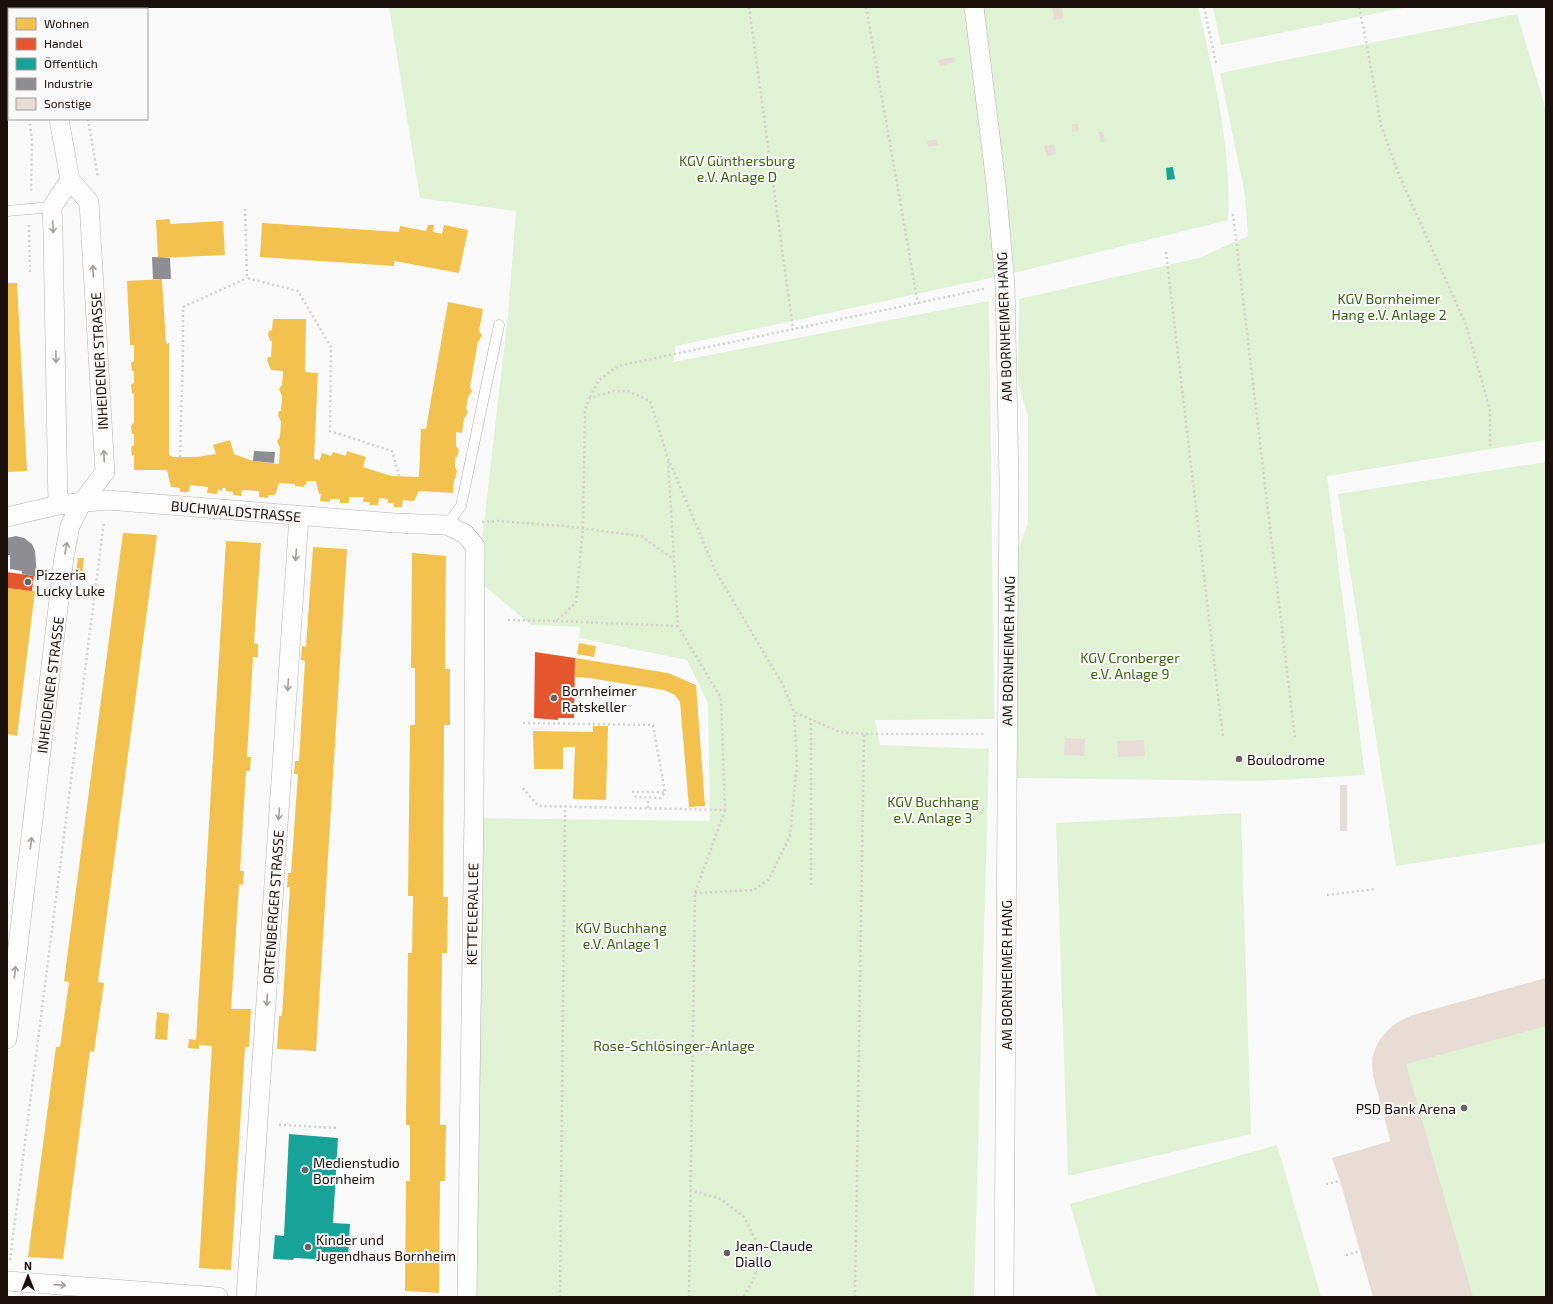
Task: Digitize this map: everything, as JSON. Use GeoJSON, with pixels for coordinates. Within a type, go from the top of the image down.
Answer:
{"type":"FeatureCollection","features":[{"type":"Feature","properties":{"kind":"street","name":"AM BORNHEIMER HANG"},"geometry":{"type":"LineString","coordinates":[[974,7],[996,184],[1005,285],[1009,481],[1004,1297]]}},
{"type":"Feature","properties":{"kind":"street"},"geometry":{"type":"LineString","coordinates":[[58,505],[52,206],[70,180],[59,120]]}},
{"type":"Feature","properties":{"kind":"street","name":"INHEIDENER STRASSE"},"geometry":{"type":"LineString","coordinates":[[7,1039],[64,557],[70,526],[82,502],[105,472],[89,202],[70,180]]}},
{"type":"Feature","properties":{"kind":"street","name":"BUCHWALDSTRASSE"},"geometry":{"type":"LineString","coordinates":[[7,517],[58,505],[106,500],[299,516],[447,525],[465,534]]}},
{"type":"Feature","properties":{"kind":"street","name":"ORTENBERGER STRASSE"},"geometry":{"type":"LineString","coordinates":[[246,1297],[299,516]]}},
{"type":"Feature","properties":{"kind":"street","name":"KETTELERALLEE"},"geometry":{"type":"LineString","coordinates":[[465,534],[475,546],[476,604],[467,1297]]}},
{"type":"Feature","properties":{"kind":"street"},"geometry":{"type":"LineString","coordinates":[[7,1281],[218,1297]]}},
{"type":"Feature","properties":{"kind":"lane"},"geometry":{"type":"LineString","coordinates":[[7,211],[52,206]]}},
{"type":"Feature","properties":{"kind":"lane"},"geometry":{"type":"LineString","coordinates":[[447,525],[461,506],[499,325]]}},
{"type":"Feature","properties":{"kind":"path"},"geometry":{"type":"LineString","coordinates":[[749,7],[793,329]]}},
{"type":"Feature","properties":{"kind":"path"},"geometry":{"type":"LineString","coordinates":[[866,7],[918,304]]}},
{"type":"Feature","properties":{"kind":"path"},"geometry":{"type":"LineString","coordinates":[[1204,7],[1216,63]]}},
{"type":"Feature","properties":{"kind":"path"},"geometry":{"type":"LineString","coordinates":[[1359,7],[1381,125],[1399,175],[1466,325],[1490,410],[1490,446]]}},
{"type":"Feature","properties":{"kind":"path"},"geometry":{"type":"LineString","coordinates":[[30,120],[32,139],[31,184]]}},
{"type":"Feature","properties":{"kind":"path"},"geometry":{"type":"LineString","coordinates":[[88,120],[98,178]]}},
{"type":"Feature","properties":{"kind":"path"},"geometry":{"type":"LineString","coordinates":[[245,209],[247,278]]}},
{"type":"Feature","properties":{"kind":"path"},"geometry":{"type":"LineString","coordinates":[[1233,214],[1295,739]]}},
{"type":"Feature","properties":{"kind":"path"},"geometry":{"type":"LineString","coordinates":[[1166,252],[1223,738]]}},
{"type":"Feature","properties":{"kind":"path"},"geometry":{"type":"LineString","coordinates":[[180,457],[183,307],[247,278],[298,291],[331,346],[330,431],[392,450],[399,476]]}},
{"type":"Feature","properties":{"kind":"path"},"geometry":{"type":"LineString","coordinates":[[556,621],[576,603],[583,528],[585,410],[599,380],[618,366],[1005,285]]}},
{"type":"Feature","properties":{"kind":"path"},"geometry":{"type":"LineString","coordinates":[[590,398],[614,391],[628,391],[650,401],[668,458],[716,572],[783,685],[794,712],[798,764],[790,836],[769,879],[754,890],[695,893]]}},
{"type":"Feature","properties":{"kind":"path"},"geometry":{"type":"LineString","coordinates":[[668,458],[678,626],[721,698],[726,810],[695,893],[689,1297]]}},
{"type":"Feature","properties":{"kind":"path"},"geometry":{"type":"LineString","coordinates":[[7,1281],[106,500]]}},
{"type":"Feature","properties":{"kind":"path"},"geometry":{"type":"LineString","coordinates":[[484,522],[583,528],[641,536],[673,560]]}},
{"type":"Feature","properties":{"kind":"path"},"geometry":{"type":"LineString","coordinates":[[508,620],[678,626]]}},
{"type":"Feature","properties":{"kind":"path"},"geometry":{"type":"LineString","coordinates":[[794,712],[840,732],[864,734],[1007,734]]}},
{"type":"Feature","properties":{"kind":"path"},"geometry":{"type":"LineString","coordinates":[[810,885],[811,719]]}},
{"type":"Feature","properties":{"kind":"path"},"geometry":{"type":"LineString","coordinates":[[523,723],[654,725],[665,792],[661,798],[636,797],[634,792],[665,792]]}},
{"type":"Feature","properties":{"kind":"path"},"geometry":{"type":"LineString","coordinates":[[855,1297],[864,734]]}},
{"type":"Feature","properties":{"kind":"path"},"geometry":{"type":"LineString","coordinates":[[523,788],[538,806],[726,810]]}},
{"type":"Feature","properties":{"kind":"path"},"geometry":{"type":"LineString","coordinates":[[648,798],[648,808]]}},
{"type":"Feature","properties":{"kind":"path"},"geometry":{"type":"LineString","coordinates":[[560,1297],[565,806]]}},
{"type":"Feature","properties":{"kind":"path"},"geometry":{"type":"LineString","coordinates":[[1327,895],[1376,889]]}},
{"type":"Feature","properties":{"kind":"path"},"geometry":{"type":"LineString","coordinates":[[258,1124],[339,1128]]}},
{"type":"Feature","properties":{"kind":"path"},"geometry":{"type":"LineString","coordinates":[[1326,1184],[1340,1181]]}},
{"type":"Feature","properties":{"kind":"path"},"geometry":{"type":"LineString","coordinates":[[690,1190],[721,1199],[744,1217],[756,1241],[758,1265],[753,1281],[743,1297]]}},
{"type":"Feature","properties":{"kind":"path"},"geometry":{"type":"LineString","coordinates":[[1346,1255],[1360,1251]]}},
{"type":"Feature","properties":{"kind":"green space"},"geometry":{"type":"Polygon","coordinates":[[[389,7],[965,7],[986,184],[995,277],[676,346],[673,362],[989,301],[994,719],[875,720],[880,745],[989,749],[974,1297],[472,1297],[477,818],[710,821],[708,703],[687,660],[579,638],[580,627],[531,625],[481,583],[481,550],[508,314],[516,211],[420,198],[389,7]]]}},
{"type":"Feature","properties":{"kind":"green space"},"geometry":{"type":"Polygon","coordinates":[[[983,7],[1198,7],[1216,86],[1224,140],[1229,193],[1228,220],[1014,273],[1005,182],[983,7]]]}},
{"type":"Feature","properties":{"kind":"green space"},"geometry":{"type":"Polygon","coordinates":[[[1213,7],[1408,7],[1221,45],[1213,7]]]}},
{"type":"Feature","properties":{"kind":"green space","name":"KGV Bornheimer Hang e.V. Anlage 2"},"geometry":{"type":"Polygon","coordinates":[[[1517,14],[1546,110],[1546,440],[1327,476],[1365,775],[1259,781],[1017,778],[1017,551],[1028,524],[1028,416],[1018,382],[1019,299],[1199,258],[1248,236],[1245,195],[1220,73],[1517,14]]]}},
{"type":"Feature","properties":{"kind":"green space"},"geometry":{"type":"Polygon","coordinates":[[[1546,462],[1546,843],[1396,866],[1338,494],[1546,462]]]}},
{"type":"Feature","properties":{"kind":"green space"},"geometry":{"type":"Polygon","coordinates":[[[1241,813],[1251,1134],[1068,1176],[1056,823],[1241,813]]]}},
{"type":"Feature","properties":{"kind":"green space","name":"PSD Bank Arena"},"geometry":{"type":"Polygon","coordinates":[[[1546,978],[1546,1297],[1407,1297],[1390,1141],[1373,1075],[1372,1065],[1376,1047],[1386,1032],[1410,1016],[1546,978]]]}},
{"type":"Feature","properties":{"kind":"green space"},"geometry":{"type":"Polygon","coordinates":[[[1277,1145],[1321,1297],[1097,1297],[1070,1204],[1277,1145]]]}},
{"type":"Feature","properties":{"kind":"building: Wohnen"},"geometry":{"type":"Polygon","coordinates":[[[170,219],[170,224],[223,221],[225,255],[158,258],[156,220],[170,219]]]}},
{"type":"Feature","properties":{"kind":"building: Wohnen"},"geometry":{"type":"Polygon","coordinates":[[[262,223],[399,232],[400,226],[426,231],[428,225],[434,225],[433,232],[442,234],[444,225],[468,230],[459,273],[394,261],[394,266],[260,257],[262,223]]]}},
{"type":"Feature","properties":{"kind":"building: Wohnen"},"geometry":{"type":"Polygon","coordinates":[[[162,279],[166,344],[169,343],[169,455],[173,457],[196,457],[216,454],[213,445],[230,440],[234,454],[253,461],[279,464],[280,448],[277,441],[280,437],[281,422],[278,415],[279,411],[281,411],[282,396],[279,389],[282,385],[283,371],[271,370],[267,360],[268,357],[271,357],[272,341],[270,341],[268,334],[269,331],[272,330],[273,319],[306,319],[305,372],[318,373],[314,459],[319,460],[319,462],[322,453],[331,456],[333,452],[346,456],[347,451],[366,457],[363,467],[391,476],[419,477],[421,429],[426,429],[448,302],[483,309],[479,331],[482,335],[478,341],[470,387],[472,391],[468,397],[466,409],[468,412],[464,419],[462,433],[456,432],[456,446],[459,450],[457,457],[455,457],[455,467],[457,471],[455,480],[454,479],[453,493],[419,491],[414,501],[403,500],[402,507],[394,507],[394,503],[388,503],[388,499],[379,498],[378,505],[369,505],[370,502],[363,502],[364,497],[349,497],[349,503],[340,503],[340,499],[330,499],[330,502],[320,501],[321,494],[319,494],[316,481],[307,481],[303,487],[295,486],[295,484],[279,483],[275,495],[268,495],[268,498],[259,497],[259,491],[242,490],[241,496],[233,495],[233,492],[226,491],[226,488],[222,488],[222,491],[218,490],[217,494],[207,493],[208,487],[190,485],[189,492],[180,492],[180,488],[171,487],[167,470],[134,470],[134,455],[132,456],[131,447],[134,445],[134,434],[132,434],[131,426],[134,423],[134,393],[132,394],[131,385],[134,383],[134,371],[132,371],[131,363],[134,361],[134,345],[130,345],[127,281],[162,279]]]}},
{"type":"Feature","properties":{"kind":"building: Wohnen"},"geometry":{"type":"Polygon","coordinates":[[[7,283],[17,283],[27,471],[7,472],[7,283]]]}},
{"type":"Feature","properties":{"kind":"building: Wohnen"},"geometry":{"type":"Polygon","coordinates":[[[123,533],[157,535],[98,982],[104,983],[94,1052],[90,1051],[63,1259],[28,1257],[56,1047],[60,1047],[69,982],[64,981],[123,533]]]}},
{"type":"Feature","properties":{"kind":"building: Wohnen"},"geometry":{"type":"Polygon","coordinates":[[[226,541],[261,543],[254,643],[258,644],[258,657],[253,657],[247,757],[251,757],[250,771],[246,771],[240,871],[244,871],[243,885],[239,884],[231,1009],[251,1009],[249,1047],[245,1047],[231,1270],[199,1268],[212,1046],[199,1045],[199,1049],[188,1048],[189,1039],[196,1040],[226,541]]]}},
{"type":"Feature","properties":{"kind":"building: Wohnen"},"geometry":{"type":"Polygon","coordinates":[[[313,547],[347,549],[316,1051],[277,1049],[279,1016],[282,1016],[290,887],[287,887],[288,873],[291,873],[298,774],[294,774],[295,761],[299,761],[305,661],[301,660],[302,646],[306,647],[313,547]]]}},
{"type":"Feature","properties":{"kind":"building: Wohnen"},"geometry":{"type":"Polygon","coordinates":[[[412,553],[446,556],[445,669],[450,669],[450,725],[444,725],[443,897],[448,897],[447,953],[442,953],[440,1125],[446,1125],[445,1181],[440,1181],[439,1293],[405,1291],[406,1181],[410,1181],[410,1125],[406,1125],[408,953],[412,953],[413,896],[408,896],[410,725],[415,725],[415,668],[411,668],[412,553]]]}},
{"type":"Feature","properties":{"kind":"building: Wohnen"},"geometry":{"type":"Polygon","coordinates":[[[78,558],[84,558],[83,571],[76,571],[78,558]]]}},
{"type":"Feature","properties":{"kind":"building: Wohnen"},"geometry":{"type":"Polygon","coordinates":[[[7,588],[35,591],[17,736],[7,734],[7,588]]]}},
{"type":"Feature","properties":{"kind":"building: Wohnen"},"geometry":{"type":"Polygon","coordinates":[[[579,643],[596,646],[594,657],[577,654],[579,643]]]}},
{"type":"Feature","properties":{"kind":"building: Wohnen"},"geometry":{"type":"Polygon","coordinates":[[[575,658],[668,673],[696,685],[705,806],[689,807],[680,702],[675,695],[664,690],[575,677],[575,658]]]}},
{"type":"Feature","properties":{"kind":"building: Wohnen"},"geometry":{"type":"Polygon","coordinates":[[[593,726],[608,726],[606,800],[573,799],[575,747],[563,747],[563,769],[534,769],[533,731],[593,732],[593,726]]]}},
{"type":"Feature","properties":{"kind":"building: Wohnen"},"geometry":{"type":"Polygon","coordinates":[[[157,1012],[169,1014],[167,1040],[155,1039],[157,1012]]]}},
{"type":"Feature","properties":{"kind":"building: Handel"},"geometry":{"type":"Polygon","coordinates":[[[7,572],[34,576],[32,591],[7,588],[7,572]]]}},
{"type":"Feature","properties":{"kind":"building: Handel","name":"Bornheimer Ratskeller"},"geometry":{"type":"Polygon","coordinates":[[[535,652],[575,658],[574,718],[558,718],[558,720],[534,718],[535,652]]]}},
{"type":"Feature","properties":{"kind":"building: Öffentlich"},"geometry":{"type":"Polygon","coordinates":[[[1173,167],[1175,179],[1167,180],[1166,168],[1173,167]]]}},
{"type":"Feature","properties":{"kind":"building: Öffentlich"},"geometry":{"type":"Polygon","coordinates":[[[289,1134],[338,1138],[333,1223],[350,1224],[348,1261],[294,1258],[293,1260],[273,1259],[275,1235],[284,1236],[289,1134]]]}},
{"type":"Feature","properties":{"kind":"building: Industrie"},"geometry":{"type":"Polygon","coordinates":[[[152,257],[170,258],[171,279],[153,279],[152,257]]]}},
{"type":"Feature","properties":{"kind":"building: Industrie"},"geometry":{"type":"Polygon","coordinates":[[[254,451],[275,452],[274,463],[253,461],[254,451]]]}},
{"type":"Feature","properties":{"kind":"building: Industrie"},"geometry":{"type":"Polygon","coordinates":[[[16,536],[24,538],[32,544],[35,551],[37,577],[22,574],[22,571],[10,569],[10,555],[7,555],[7,538],[16,536]]]}},
{"type":"Feature","properties":{"kind":"building: Sonstige"},"geometry":{"type":"Polygon","coordinates":[[[1062,7],[1063,18],[1054,20],[1052,8],[1062,7]]]}},
{"type":"Feature","properties":{"kind":"building: Sonstige"},"geometry":{"type":"Polygon","coordinates":[[[954,57],[955,62],[940,66],[938,60],[954,57]]]}},
{"type":"Feature","properties":{"kind":"building: Sonstige"},"geometry":{"type":"Polygon","coordinates":[[[1072,124],[1078,124],[1079,131],[1072,132],[1072,124]]]}},
{"type":"Feature","properties":{"kind":"building: Sonstige"},"geometry":{"type":"Polygon","coordinates":[[[1099,132],[1103,132],[1105,142],[1101,142],[1099,132]]]}},
{"type":"Feature","properties":{"kind":"building: Sonstige"},"geometry":{"type":"Polygon","coordinates":[[[937,139],[938,145],[928,147],[927,141],[937,139]]]}},
{"type":"Feature","properties":{"kind":"building: Sonstige"},"geometry":{"type":"Polygon","coordinates":[[[1054,144],[1056,154],[1047,156],[1044,146],[1054,144]]]}},
{"type":"Feature","properties":{"kind":"building: Sonstige"},"geometry":{"type":"Polygon","coordinates":[[[1065,738],[1085,739],[1084,756],[1064,755],[1065,738]]]}},
{"type":"Feature","properties":{"kind":"building: Sonstige"},"geometry":{"type":"Polygon","coordinates":[[[1144,740],[1145,756],[1118,757],[1117,741],[1144,740]]]}},
{"type":"Feature","properties":{"kind":"building: Sonstige"},"geometry":{"type":"Polygon","coordinates":[[[1340,785],[1347,785],[1347,831],[1340,831],[1340,785]]]}},
{"type":"Feature","properties":{"kind":"building: Sonstige"},"geometry":{"type":"Polygon","coordinates":[[[1546,978],[1546,1026],[1406,1064],[1473,1297],[1373,1297],[1332,1158],[1391,1141],[1373,1075],[1372,1059],[1376,1047],[1382,1037],[1392,1026],[1410,1016],[1546,978]]]}},
{"type":"Feature","properties":{"kind":"place","name":"Pizzeria Lucky Luke"},"geometry":{"type":"Point","coordinates":[28,582]}},
{"type":"Feature","properties":{"kind":"place","name":"Bornheimer Ratskeller"},"geometry":{"type":"Point","coordinates":[554,698]}},
{"type":"Feature","properties":{"kind":"place","name":"Boulodrome"},"geometry":{"type":"Point","coordinates":[1239,759]}},
{"type":"Feature","properties":{"kind":"place","name":"PSD Bank Arena"},"geometry":{"type":"Point","coordinates":[1464,1108]}},
{"type":"Feature","properties":{"kind":"place","name":"Medienstudio Bornheim"},"geometry":{"type":"Point","coordinates":[305,1170]}},
{"type":"Feature","properties":{"kind":"place","name":"Kinder und Jugendhaus Bornheim"},"geometry":{"type":"Point","coordinates":[308,1247]}},
{"type":"Feature","properties":{"kind":"place","name":"Jean-Claude Diallo"},"geometry":{"type":"Point","coordinates":[727,1253]}},
{"type":"Feature","properties":{"kind":"park label","name":"KGV Günthersburg e.V. Anlage D"},"geometry":{"type":"Point","coordinates":[737,168]}},
{"type":"Feature","properties":{"kind":"park label","name":"KGV Cronberger e.V. Anlage 9"},"geometry":{"type":"Point","coordinates":[1130,666]}},
{"type":"Feature","properties":{"kind":"park label","name":"KGV Buchhang e.V. Anlage 3"},"geometry":{"type":"Point","coordinates":[933,810]}},
{"type":"Feature","properties":{"kind":"park label","name":"KGV Buchhang e.V. Anlage 1"},"geometry":{"type":"Point","coordinates":[621,936]}},
{"type":"Feature","properties":{"kind":"park label","name":"Rose-Schlösinger-Anlage"},"geometry":{"type":"Point","coordinates":[674,1045]}}]}
